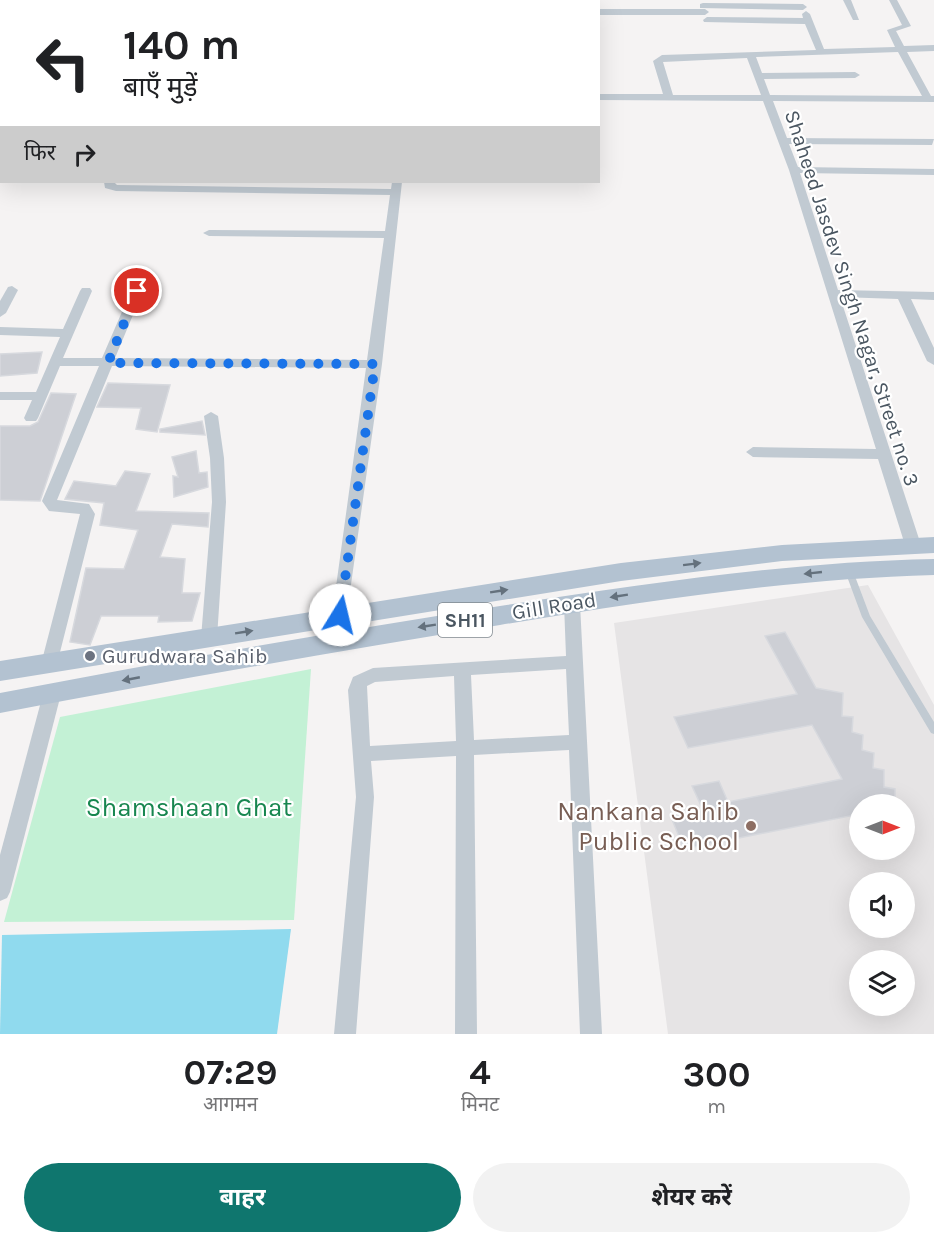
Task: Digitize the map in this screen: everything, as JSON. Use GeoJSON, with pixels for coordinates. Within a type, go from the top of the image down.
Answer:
{"type":"FeatureCollection","features":[{"type":"Feature","properties":{"kind":"main road","name":"Gill Road"},"geometry":{"type":"LineString","coordinates":[[0,671],[621,572],[782,553],[923,545]]}},
{"type":"Feature","properties":{"kind":"main road","name":"Gill Road"},"geometry":{"type":"LineString","coordinates":[[0,703],[264,653],[691,585],[848,569],[934,567]]}},
{"type":"Feature","properties":{"kind":"street"},"geometry":{"type":"LineString","coordinates":[[847,0],[856,18]]}},
{"type":"Feature","properties":{"kind":"street"},"geometry":{"type":"LineString","coordinates":[[893,0],[907,26],[891,29],[931,99]]}},
{"type":"Feature","properties":{"kind":"street"},"geometry":{"type":"LineString","coordinates":[[705,13],[802,3],[821,52]]}},
{"type":"Feature","properties":{"kind":"street"},"geometry":{"type":"LineString","coordinates":[[600,12],[705,13],[809,21]]}},
{"type":"Feature","properties":{"kind":"street"},"geometry":{"type":"LineString","coordinates":[[669,97],[659,59],[934,48]]}},
{"type":"Feature","properties":{"kind":"street","name":"Shaheed Jasdev Singh Nagar, Street no. 3"},"geometry":{"type":"LineString","coordinates":[[750,54],[794,170],[882,454],[923,545]]}},
{"type":"Feature","properties":{"kind":"street"},"geometry":{"type":"LineString","coordinates":[[758,76],[855,75]]}},
{"type":"Feature","properties":{"kind":"street"},"geometry":{"type":"LineString","coordinates":[[600,97],[931,99]]}},
{"type":"Feature","properties":{"kind":"street"},"geometry":{"type":"LineString","coordinates":[[783,141],[932,142]]}},
{"type":"Feature","properties":{"kind":"street"},"geometry":{"type":"LineString","coordinates":[[794,170],[934,172]]}},
{"type":"Feature","properties":{"kind":"street"},"geometry":{"type":"LineString","coordinates":[[109,183],[109,186],[116,188],[396,187],[375,364],[340,615]]}},
{"type":"Feature","properties":{"kind":"street"},"geometry":{"type":"LineString","coordinates":[[210,233],[391,236]]}},
{"type":"Feature","properties":{"kind":"street"},"geometry":{"type":"LineString","coordinates":[[0,313],[12,290]]}},
{"type":"Feature","properties":{"kind":"street"},"geometry":{"type":"LineString","coordinates":[[31,418],[86,291]]}},
{"type":"Feature","properties":{"kind":"street"},"geometry":{"type":"LineString","coordinates":[[50,664],[88,514],[84,508],[54,507],[50,501],[137,291]]}},
{"type":"Feature","properties":{"kind":"street"},"geometry":{"type":"LineString","coordinates":[[832,293],[934,296]]}},
{"type":"Feature","properties":{"kind":"street"},"geometry":{"type":"LineString","coordinates":[[903,296],[934,362]]}},
{"type":"Feature","properties":{"kind":"street"},"geometry":{"type":"LineString","coordinates":[[0,331],[68,333]]}},
{"type":"Feature","properties":{"kind":"street"},"geometry":{"type":"LineString","coordinates":[[55,362],[375,364]]}},
{"type":"Feature","properties":{"kind":"street"},"geometry":{"type":"LineString","coordinates":[[0,396],[40,396]]}},
{"type":"Feature","properties":{"kind":"street"},"geometry":{"type":"LineString","coordinates":[[209,638],[219,502],[217,458],[211,416]]}},
{"type":"Feature","properties":{"kind":"street"},"geometry":{"type":"LineString","coordinates":[[753,452],[882,454]]}},
{"type":"Feature","properties":{"kind":"street"},"geometry":{"type":"LineString","coordinates":[[572,604],[591,1034]]}},
{"type":"Feature","properties":{"kind":"street"},"geometry":{"type":"LineString","coordinates":[[345,1034],[364,820],[357,690],[359,682],[373,675],[573,662]]}},
{"type":"Feature","properties":{"kind":"street"},"geometry":{"type":"LineString","coordinates":[[462,669],[465,750],[466,1034]]}},
{"type":"Feature","properties":{"kind":"street"},"geometry":{"type":"LineString","coordinates":[[0,892],[52,694]]}},
{"type":"Feature","properties":{"kind":"street"},"geometry":{"type":"LineString","coordinates":[[362,754],[577,742]]}},
{"type":"Feature","properties":{"kind":"lane"},"geometry":{"type":"LineString","coordinates":[[848,569],[872,627],[934,730]]}},
{"type":"Feature","properties":{"kind":"shaded area","name":"Nankana Sahib Public School"},"geometry":{"type":"Polygon","coordinates":[[[868,585],[934,705],[934,1034],[668,1034],[614,623],[868,585]]]}},
{"type":"Feature","properties":{"kind":"green space","name":"Shamshaan Ghat"},"geometry":{"type":"Polygon","coordinates":[[[311,669],[294,920],[4,922],[60,717],[311,669]]]}},
{"type":"Feature","properties":{"kind":"water"},"geometry":{"type":"Polygon","coordinates":[[[291,929],[277,1034],[0,1034],[2,935],[291,929]]]}},
{"type":"Feature","properties":{"kind":"building"},"geometry":{"type":"Polygon","coordinates":[[[42,352],[37,373],[0,376],[0,354],[42,352]]]}},
{"type":"Feature","properties":{"kind":"building"},"geometry":{"type":"Polygon","coordinates":[[[108,383],[170,385],[157,432],[136,429],[141,408],[97,407],[108,383]]]}},
{"type":"Feature","properties":{"kind":"building"},"geometry":{"type":"Polygon","coordinates":[[[51,393],[76,394],[40,501],[0,500],[0,426],[30,426],[38,422],[51,393]]]}},
{"type":"Feature","properties":{"kind":"building"},"geometry":{"type":"Polygon","coordinates":[[[202,421],[205,435],[160,432],[160,429],[202,421]]]}},
{"type":"Feature","properties":{"kind":"building"},"geometry":{"type":"Polygon","coordinates":[[[196,451],[199,473],[207,472],[208,487],[174,497],[173,476],[178,477],[172,457],[196,451]]]}},
{"type":"Feature","properties":{"kind":"building"},"geometry":{"type":"Polygon","coordinates":[[[125,471],[150,474],[136,511],[209,513],[208,527],[172,524],[160,557],[185,559],[182,593],[200,593],[192,621],[158,622],[159,616],[101,616],[90,645],[70,642],[86,568],[124,569],[138,530],[100,525],[104,503],[65,499],[74,481],[116,486],[125,471]]]}},
{"type":"Feature","properties":{"kind":"building"},"geometry":{"type":"Polygon","coordinates":[[[785,632],[816,688],[843,693],[842,716],[853,717],[852,732],[863,735],[862,750],[874,753],[873,768],[884,770],[884,787],[895,789],[895,794],[849,794],[849,816],[684,849],[671,817],[703,810],[692,786],[719,781],[728,802],[842,779],[812,725],[688,748],[674,717],[797,694],[765,636],[785,632]]]}},
{"type":"Feature","properties":{"kind":"place","name":"Gurudwara Sahib"},"geometry":{"type":"Point","coordinates":[90,656]}},
{"type":"Feature","properties":{"kind":"place","name":"Nankana Sahib Public School"},"geometry":{"type":"Point","coordinates":[751,826]}},
{"type":"Feature","properties":{"kind":"route"},"geometry":{"type":"LineString","coordinates":[[137,291],[108,363],[375,364],[340,615]]}}]}
